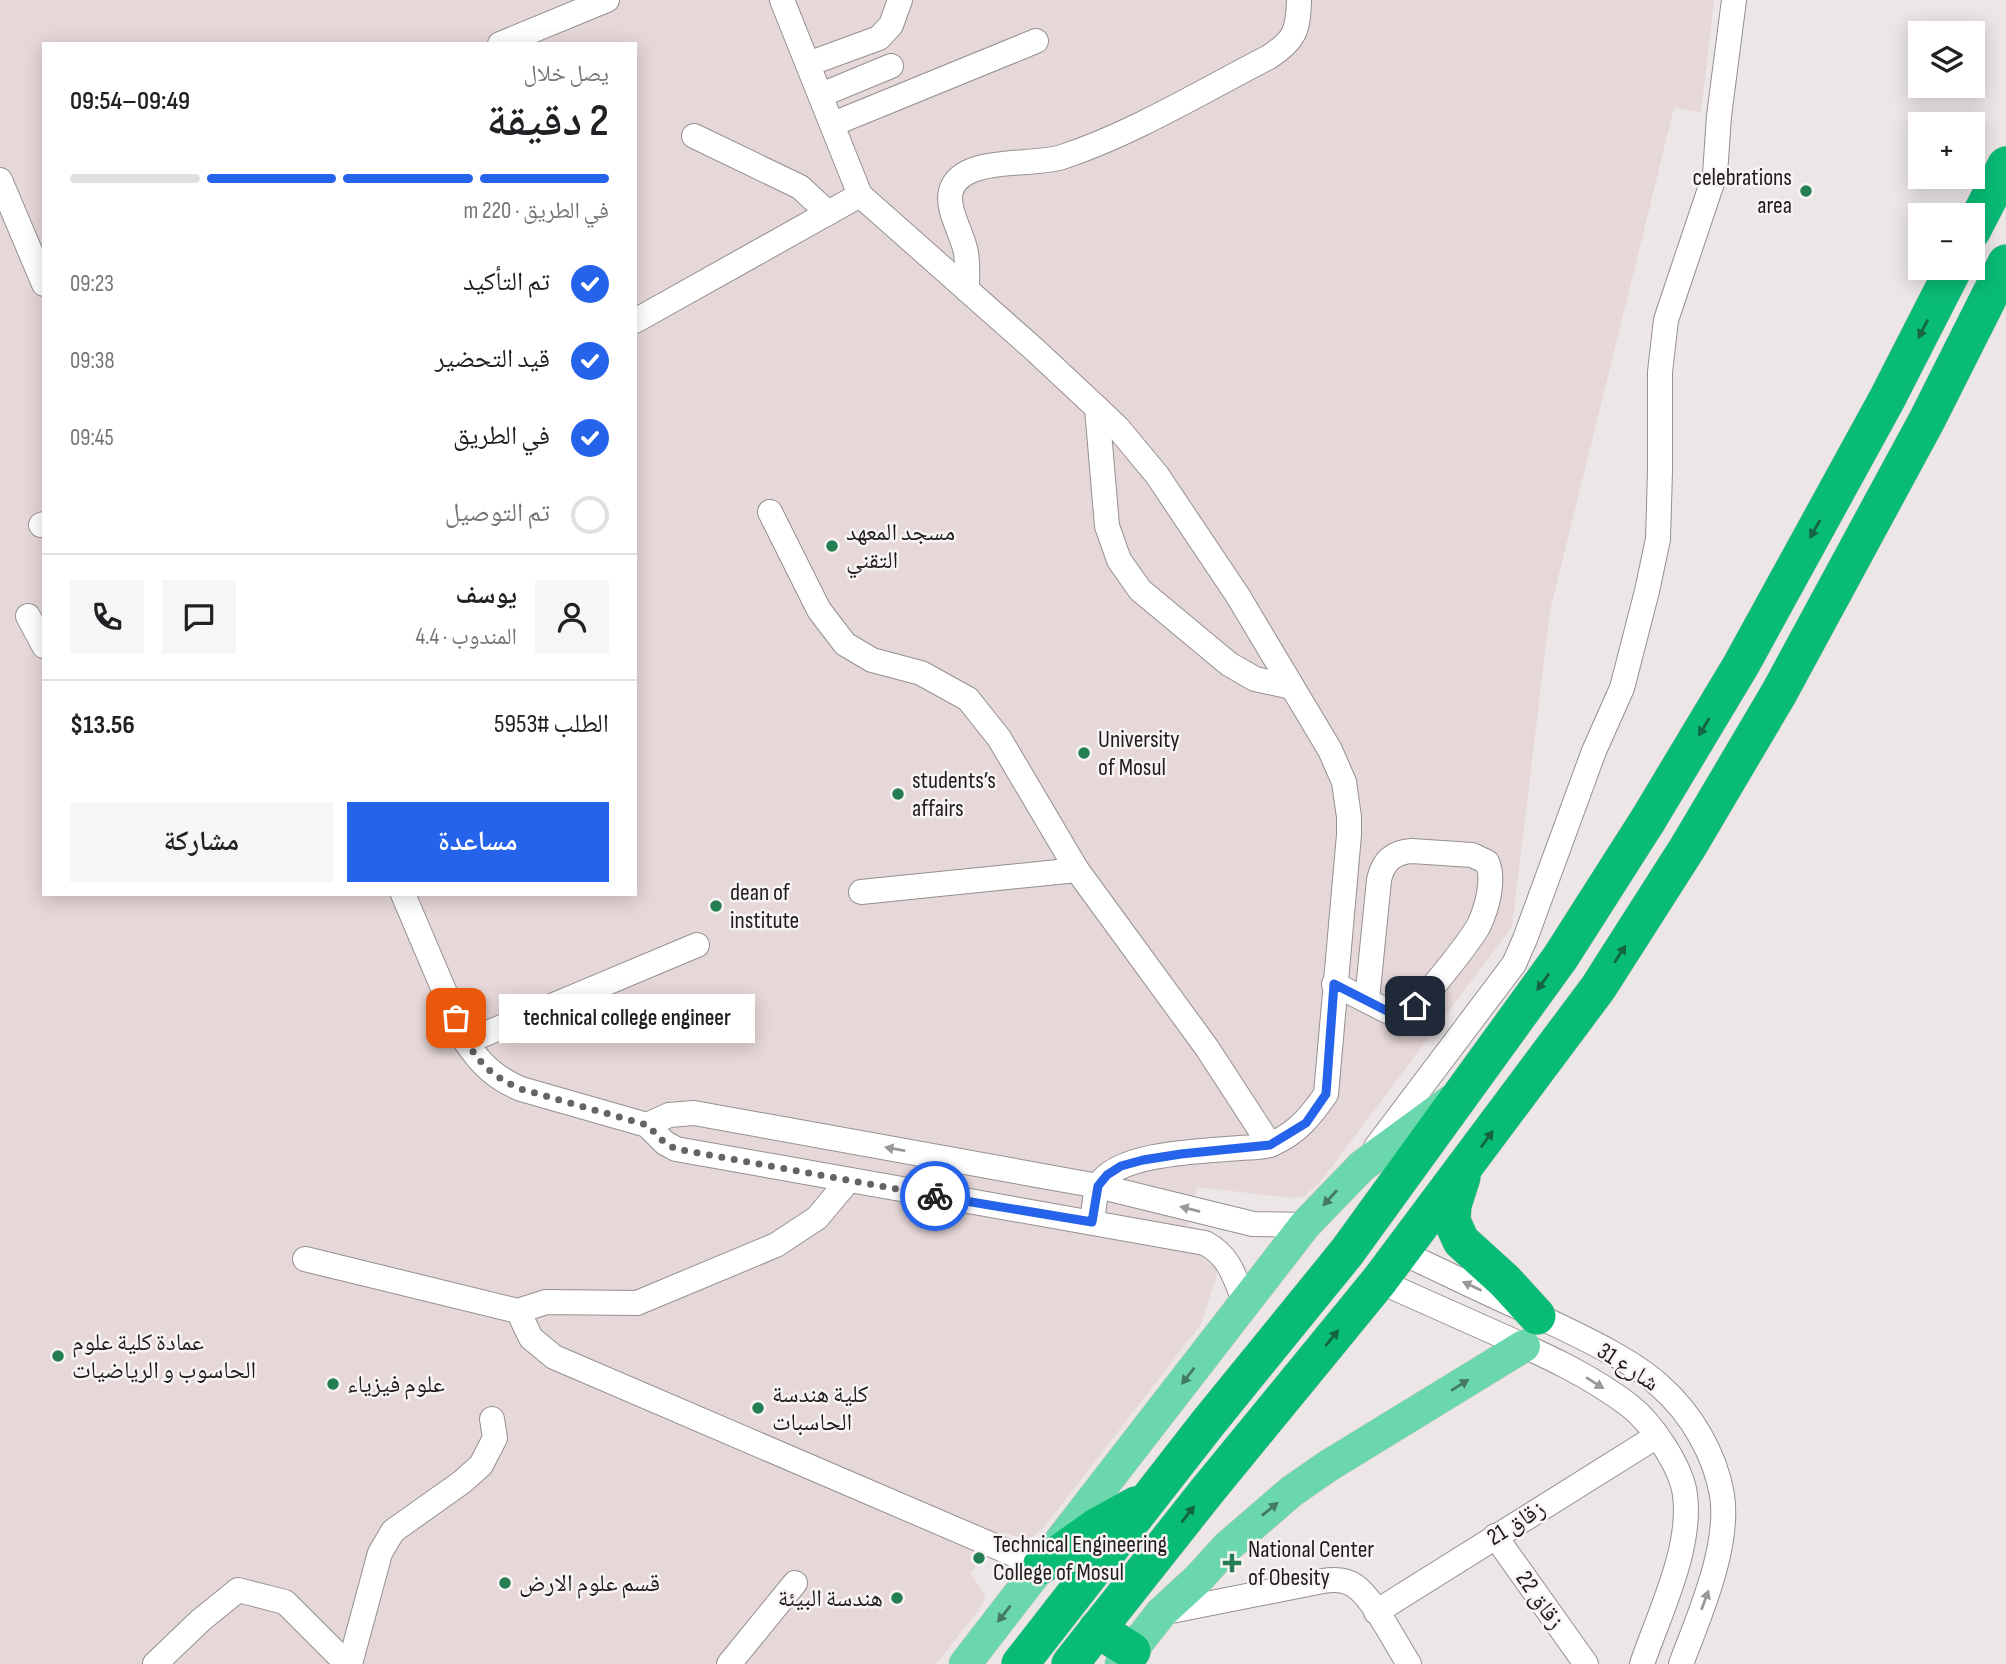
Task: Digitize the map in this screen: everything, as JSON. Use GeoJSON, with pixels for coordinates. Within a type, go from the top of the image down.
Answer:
{"type":"FeatureCollection","features":[{"type":"Feature","properties":{"kind":"highway"},"geometry":{"type":"LineString","coordinates":[[1985,206],[2006,165]]}},
{"type":"Feature","properties":{"kind":"highway"},"geometry":{"type":"LineString","coordinates":[[1070,1664],[1401,1252],[1598,988],[1688,847],[1779,693],[1927,420],[2006,263]]}},
{"type":"Feature","properties":{"kind":"highway"},"geometry":{"type":"LineString","coordinates":[[1020,1664],[1208,1423],[1347,1252],[1560,958],[1648,820],[1741,665],[1887,399],[1948,280]]}},
{"type":"Feature","properties":{"kind":"highway"},"geometry":{"type":"LineString","coordinates":[[1464,1170],[1453,1205],[1452,1221],[1461,1241],[1504,1281],[1530,1331]]}},
{"type":"Feature","properties":{"kind":"highway"},"geometry":{"type":"LineString","coordinates":[[1041,1566],[1096,1527],[1152,1496]]}},
{"type":"Feature","properties":{"kind":"highway"},"geometry":{"type":"LineString","coordinates":[[1097,1629],[1126,1657]]}},
{"type":"Feature","properties":{"kind":"main road"},"geometry":{"type":"LineString","coordinates":[[965,1664],[1305,1225],[1362,1166],[1459,1095]]}},
{"type":"Feature","properties":{"kind":"main road"},"geometry":{"type":"LineString","coordinates":[[1126,1657],[1161,1612],[1198,1579],[1235,1540],[1292,1491],[1530,1331]]}},
{"type":"Feature","properties":{"kind":"street"},"geometry":{"type":"LineString","coordinates":[[505,42],[607,0]]}},
{"type":"Feature","properties":{"kind":"street"},"geometry":{"type":"LineString","coordinates":[[782,0],[860,195],[1097,408],[1118,428],[1157,475],[1201,539],[1292,687],[1338,766],[1348,800],[1349,835],[1326,1094],[1306,1123],[1270,1145],[1143,1160],[1121,1166],[1107,1175],[1098,1186],[1092,1222]]}},
{"type":"Feature","properties":{"kind":"street"},"geometry":{"type":"LineString","coordinates":[[808,64],[879,38],[891,25],[900,0]]}},
{"type":"Feature","properties":{"kind":"street"},"geometry":{"type":"LineString","coordinates":[[967,290],[967,253],[952,209],[950,192],[958,179],[970,170],[992,164],[1035,163],[1060,158],[1110,138],[1269,57],[1287,45],[1296,31],[1299,0]]}},
{"type":"Feature","properties":{"kind":"street"},"geometry":{"type":"LineString","coordinates":[[1362,1166],[1514,964],[1594,751],[1622,688],[1658,539],[1660,372],[1666,320],[1715,174],[1719,116],[1734,0]]}},
{"type":"Feature","properties":{"kind":"street"},"geometry":{"type":"LineString","coordinates":[[833,124],[1036,41]]}},
{"type":"Feature","properties":{"kind":"street"},"geometry":{"type":"LineString","coordinates":[[821,95],[891,66]]}},
{"type":"Feature","properties":{"kind":"street"},"geometry":{"type":"LineString","coordinates":[[694,136],[800,187],[828,213]]}},
{"type":"Feature","properties":{"kind":"street"},"geometry":{"type":"LineString","coordinates":[[0,180],[34,235],[42,274]]}},
{"type":"Feature","properties":{"kind":"street"},"geometry":{"type":"LineString","coordinates":[[637,320],[860,195]]}},
{"type":"Feature","properties":{"kind":"street"},"geometry":{"type":"LineString","coordinates":[[1097,408],[1107,526],[1119,560],[1128,576],[1140,590],[1229,664],[1255,679],[1292,687]]}},
{"type":"Feature","properties":{"kind":"street"},"geometry":{"type":"LineString","coordinates":[[770,512],[819,610],[845,644],[872,660],[921,673],[968,699],[999,738],[1077,870],[1206,1048],[1270,1145]]}},
{"type":"Feature","properties":{"kind":"street"},"geometry":{"type":"LineString","coordinates":[[29,616],[42,642]]}},
{"type":"Feature","properties":{"kind":"street"},"geometry":{"type":"LineString","coordinates":[[1334,984],[1391,1013],[1400,1014],[1415,1006],[1480,923],[1491,878],[1487,862],[1472,855],[1412,851],[1403,852],[1386,862],[1379,880],[1367,1000]]}},
{"type":"Feature","properties":{"kind":"street"},"geometry":{"type":"LineString","coordinates":[[861,892],[1077,870]]}},
{"type":"Feature","properties":{"kind":"street"},"geometry":{"type":"LineString","coordinates":[[404,896],[466,1042],[483,1065],[504,1082],[647,1125],[665,1143],[676,1149],[1205,1243],[1224,1257],[1245,1303]]}},
{"type":"Feature","properties":{"kind":"street"},"geometry":{"type":"LineString","coordinates":[[466,1042],[696,945]]}},
{"type":"Feature","properties":{"kind":"street"},"geometry":{"type":"LineString","coordinates":[[647,1125],[669,1115],[694,1113],[1098,1186],[1236,1221],[1270,1226],[1305,1225]]}},
{"type":"Feature","properties":{"kind":"street"},"geometry":{"type":"LineString","coordinates":[[305,1259],[518,1311],[547,1302],[637,1303],[776,1245],[817,1218],[848,1181]]}},
{"type":"Feature","properties":{"kind":"street"},"geometry":{"type":"LineString","coordinates":[[1224,1257],[1236,1221]]}},
{"type":"Feature","properties":{"kind":"street","name":"شارع 31"},"geometry":{"type":"LineString","coordinates":[[1401,1252],[1530,1331],[1558,1361],[1632,1408],[1657,1436],[1680,1476],[1685,1494],[1686,1519],[1678,1562],[1643,1664]]}},
{"type":"Feature","properties":{"kind":"street","name":"شارع 31"},"geometry":{"type":"LineString","coordinates":[[1379,1280],[1530,1331],[1575,1333],[1659,1384],[1685,1412],[1707,1448],[1722,1496],[1721,1531],[1712,1579],[1681,1664]]}},
{"type":"Feature","properties":{"kind":"street"},"geometry":{"type":"LineString","coordinates":[[518,1311],[531,1338],[554,1357],[1041,1566]]}},
{"type":"Feature","properties":{"kind":"street"},"geometry":{"type":"LineString","coordinates":[[1558,1361],[1575,1333]]}},
{"type":"Feature","properties":{"kind":"street"},"geometry":{"type":"LineString","coordinates":[[155,1664],[201,1620],[238,1590],[285,1602],[349,1664],[380,1553],[393,1531],[462,1482],[481,1465],[495,1437],[492,1419]]}},
{"type":"Feature","properties":{"kind":"street","name":"زقاق 21"},"geometry":{"type":"LineString","coordinates":[[1376,1612],[1657,1436]]}},
{"type":"Feature","properties":{"kind":"street"},"geometry":{"type":"LineString","coordinates":[[1685,1494],[1722,1496]]}},
{"type":"Feature","properties":{"kind":"street","name":"زقاق 22"},"geometry":{"type":"LineString","coordinates":[[1495,1536],[1586,1664]]}},
{"type":"Feature","properties":{"kind":"street"},"geometry":{"type":"LineString","coordinates":[[1161,1612],[1334,1579],[1345,1581],[1356,1587],[1376,1612],[1409,1664]]}},
{"type":"Feature","properties":{"kind":"street"},"geometry":{"type":"LineString","coordinates":[[729,1664],[795,1583]]}},
{"type":"Feature","properties":{"kind":"shaded area","name":"University of Mosul"},"geometry":{"type":"Polygon","coordinates":[[[0,0],[1714,0],[1701,112],[1674,108],[1550,611],[1512,927],[1320,1182],[1303,1197],[1197,1187],[1184,1245],[1218,1254],[1216,1278],[1201,1324],[1045,1526],[1028,1540],[1005,1533],[970,1573],[985,1594],[984,1600],[936,1664],[0,1664],[0,0]]]}},
{"type":"Feature","properties":{"kind":"way so far"},"geometry":{"type":"LineString","coordinates":[[456,1018],[476,1058],[504,1082],[647,1125],[655,1135],[676,1149],[935,1196]]}},
{"type":"Feature","properties":{"kind":"place","name":"celebrations area"},"geometry":{"type":"Point","coordinates":[1806,191]}},
{"type":"Feature","properties":{"kind":"place","name":"مسجد المعهد التقني"},"geometry":{"type":"Point","coordinates":[832,546]}},
{"type":"Feature","properties":{"kind":"place","name":"University of Mosul"},"geometry":{"type":"Point","coordinates":[1084,753]}},
{"type":"Feature","properties":{"kind":"place","name":"students’s affairs"},"geometry":{"type":"Point","coordinates":[898,794]}},
{"type":"Feature","properties":{"kind":"place","name":"dean of institute"},"geometry":{"type":"Point","coordinates":[716,906]}},
{"type":"Feature","properties":{"kind":"place","name":"technical college engineer"},"geometry":{"type":"Point","coordinates":[456,1018]}},
{"type":"Feature","properties":{"kind":"place","name":"عمادة كلية علوم الحاسوب و الرياضيات"},"geometry":{"type":"Point","coordinates":[58,1356]}},
{"type":"Feature","properties":{"kind":"place","name":"علوم فيزياء"},"geometry":{"type":"Point","coordinates":[333,1384]}},
{"type":"Feature","properties":{"kind":"place","name":"كلية هندسة الحاسبات"},"geometry":{"type":"Point","coordinates":[758,1408]}},
{"type":"Feature","properties":{"kind":"place","name":"Technical Engineering College of Mosul"},"geometry":{"type":"Point","coordinates":[979,1558]}},
{"type":"Feature","properties":{"kind":"place","name":"National Center of Obesity"},"geometry":{"type":"Point","coordinates":[1232,1563]}},
{"type":"Feature","properties":{"kind":"place","name":"قسم علوم الارض"},"geometry":{"type":"Point","coordinates":[505,1583]}},
{"type":"Feature","properties":{"kind":"place","name":"هندسة البيئة"},"geometry":{"type":"Point","coordinates":[897,1598]}},
{"type":"Feature","properties":{"kind":"route"},"geometry":{"type":"LineString","coordinates":[[935,1196],[1092,1222],[1098,1186],[1107,1175],[1121,1166],[1181,1154],[1270,1145],[1306,1123],[1326,1094],[1334,984],[1391,1013],[1408,1012],[1415,1006]]}}]}
